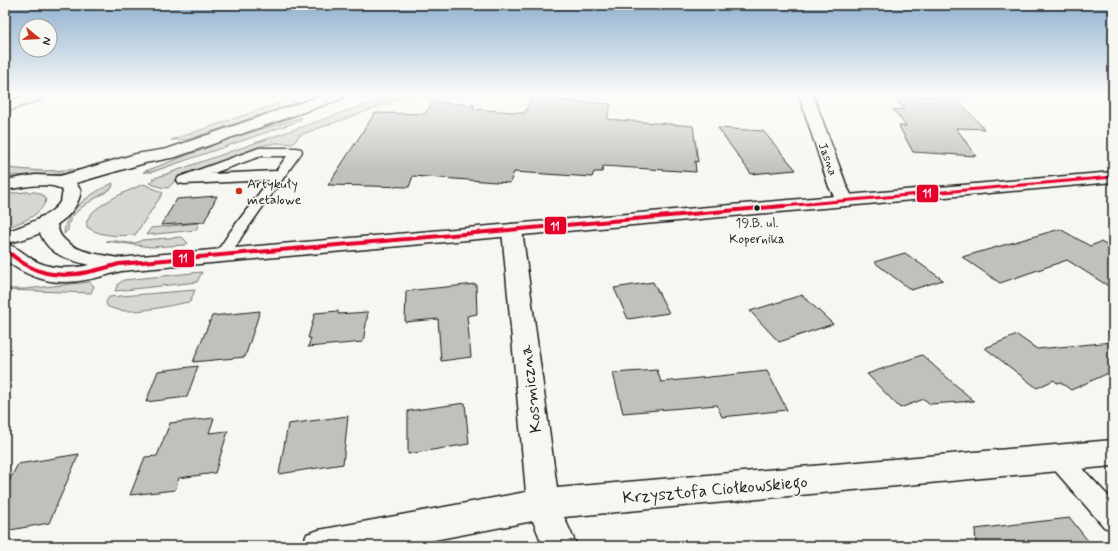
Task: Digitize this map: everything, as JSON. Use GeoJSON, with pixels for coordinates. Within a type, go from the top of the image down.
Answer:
{"type":"FeatureCollection","features":[{"type":"Feature","properties":{"kind":"street"},"geometry":{"type":"LineString","coordinates":[[59,182],[142,158],[170,153],[264,121]]}},
{"type":"Feature","properties":{"kind":"street","name":"Jasna"},"geometry":{"type":"LineString","coordinates":[[815,121],[838,187],[845,200]]}},
{"type":"Feature","properties":{"kind":"street"},"geometry":{"type":"LineString","coordinates":[[5,238],[29,230],[47,221],[62,210],[71,199],[95,187],[151,164],[170,153]]}},
{"type":"Feature","properties":{"kind":"street"},"geometry":{"type":"LineString","coordinates":[[5,250],[27,266],[44,273],[69,275],[88,274],[119,264],[1113,177]]}},
{"type":"Feature","properties":{"kind":"street"},"geometry":{"type":"LineString","coordinates":[[10,182],[48,180],[59,182],[70,188],[72,193],[71,199]]}},
{"type":"Feature","properties":{"kind":"street"},"geometry":{"type":"LineString","coordinates":[[47,221],[47,230],[62,249],[86,258],[119,264]]}},
{"type":"Feature","properties":{"kind":"street","name":"Kosmiczna"},"geometry":{"type":"LineString","coordinates":[[512,230],[544,504],[560,546]]}},
{"type":"Feature","properties":{"kind":"street","name":"Krzysztofa Ciołkowskiego"},"geometry":{"type":"LineString","coordinates":[[319,546],[544,504],[1113,453]]}},
{"type":"Feature","properties":{"kind":"lane"},"geometry":{"type":"LineString","coordinates":[[222,256],[232,237],[280,175],[296,152],[259,152],[184,180],[280,175]]}},
{"type":"Feature","properties":{"kind":"lane"},"geometry":{"type":"LineString","coordinates":[[1059,459],[1113,519]]}},
{"type":"Feature","properties":{"kind":"shaded area"},"geometry":{"type":"Polygon","coordinates":[[[228,121],[244,121],[187,140],[171,140],[228,121]]]}},
{"type":"Feature","properties":{"kind":"shaded area"},"geometry":{"type":"Polygon","coordinates":[[[290,121],[299,121],[152,172],[143,172],[212,146],[212,144],[290,121]]]}},
{"type":"Feature","properties":{"kind":"shaded area"},"geometry":{"type":"Polygon","coordinates":[[[319,121],[340,121],[300,135],[293,144],[275,143],[260,146],[178,178],[168,188],[149,183],[153,181],[152,179],[319,121]]]}},
{"type":"Feature","properties":{"kind":"shaded area"},"geometry":{"type":"Polygon","coordinates":[[[5,168],[43,171],[92,169],[65,174],[10,176],[5,175],[5,168]]]}},
{"type":"Feature","properties":{"kind":"shaded area"},"geometry":{"type":"Polygon","coordinates":[[[113,183],[112,188],[85,205],[73,216],[69,223],[68,230],[64,234],[69,217],[74,210],[89,197],[113,183]]]}},
{"type":"Feature","properties":{"kind":"shaded area"},"geometry":{"type":"Polygon","coordinates":[[[144,184],[163,193],[135,235],[116,236],[98,233],[87,227],[87,220],[99,207],[119,195],[144,184]]]}},
{"type":"Feature","properties":{"kind":"shaded area"},"geometry":{"type":"Polygon","coordinates":[[[36,192],[43,195],[46,200],[43,206],[35,215],[5,228],[5,194],[36,192]]]}},
{"type":"Feature","properties":{"kind":"shaded area"},"geometry":{"type":"Polygon","coordinates":[[[199,223],[196,230],[146,235],[151,228],[199,223]]]}},
{"type":"Feature","properties":{"kind":"shaded area"},"geometry":{"type":"Polygon","coordinates":[[[182,237],[188,243],[184,245],[151,247],[106,241],[110,240],[134,243],[142,240],[182,237]]]}},
{"type":"Feature","properties":{"kind":"shaded area"},"geometry":{"type":"Polygon","coordinates":[[[202,272],[197,282],[115,291],[118,284],[124,280],[202,272]]]}},
{"type":"Feature","properties":{"kind":"shaded area"},"geometry":{"type":"Polygon","coordinates":[[[90,282],[94,286],[91,293],[5,290],[5,289],[25,289],[90,282]]]}},
{"type":"Feature","properties":{"kind":"shaded area"},"geometry":{"type":"Polygon","coordinates":[[[195,290],[190,302],[148,310],[125,311],[107,306],[106,302],[109,297],[195,290]]]}},
{"type":"Feature","properties":{"kind":"building"},"geometry":{"type":"Polygon","coordinates":[[[370,121],[628,121],[693,126],[698,162],[695,161],[696,172],[603,166],[602,172],[594,172],[592,177],[514,172],[510,183],[413,176],[409,187],[328,185],[370,121]]]}},
{"type":"Feature","properties":{"kind":"building"},"geometry":{"type":"Polygon","coordinates":[[[902,121],[977,121],[984,129],[956,128],[976,156],[913,152],[899,126],[906,126],[902,121]]]}},
{"type":"Feature","properties":{"kind":"building"},"geometry":{"type":"Polygon","coordinates":[[[718,128],[763,131],[796,170],[751,174],[718,128]]]}},
{"type":"Feature","properties":{"kind":"building"},"geometry":{"type":"Polygon","coordinates":[[[217,196],[204,222],[161,225],[177,199],[217,196]]]}},
{"type":"Feature","properties":{"kind":"building"},"geometry":{"type":"Polygon","coordinates":[[[1060,229],[1090,246],[1101,242],[1113,249],[1113,289],[1067,260],[1000,283],[962,257],[1060,229]]]}},
{"type":"Feature","properties":{"kind":"building"},"geometry":{"type":"Polygon","coordinates":[[[905,253],[943,280],[911,290],[874,262],[905,253]]]}},
{"type":"Feature","properties":{"kind":"building"},"geometry":{"type":"Polygon","coordinates":[[[653,282],[669,313],[628,319],[614,288],[653,282]]]}},
{"type":"Feature","properties":{"kind":"building"},"geometry":{"type":"Polygon","coordinates":[[[476,284],[477,314],[467,316],[471,357],[441,361],[438,319],[405,322],[406,291],[476,284]]]}},
{"type":"Feature","properties":{"kind":"building"},"geometry":{"type":"Polygon","coordinates":[[[802,295],[833,324],[779,342],[750,311],[802,295]]]}},
{"type":"Feature","properties":{"kind":"building"},"geometry":{"type":"Polygon","coordinates":[[[260,311],[245,357],[193,362],[212,316],[260,311]]]}},
{"type":"Feature","properties":{"kind":"building"},"geometry":{"type":"Polygon","coordinates":[[[338,311],[338,314],[368,312],[363,342],[308,347],[311,338],[308,338],[315,313],[338,311]]]}},
{"type":"Feature","properties":{"kind":"building"},"geometry":{"type":"Polygon","coordinates":[[[1017,335],[1037,349],[1113,342],[1113,371],[1071,390],[1060,382],[1057,383],[1054,380],[1037,388],[985,348],[1017,335]]]}},
{"type":"Feature","properties":{"kind":"building"},"geometry":{"type":"Polygon","coordinates":[[[922,355],[974,401],[930,404],[924,399],[900,408],[867,374],[922,355]]]}},
{"type":"Feature","properties":{"kind":"building"},"geometry":{"type":"Polygon","coordinates":[[[198,366],[187,397],[146,402],[158,371],[198,366]]]}},
{"type":"Feature","properties":{"kind":"building"},"geometry":{"type":"Polygon","coordinates":[[[657,370],[661,382],[767,371],[787,410],[722,417],[717,405],[623,413],[613,373],[657,370]]]}},
{"type":"Feature","properties":{"kind":"building"},"geometry":{"type":"Polygon","coordinates":[[[465,403],[469,444],[408,454],[408,411],[465,403]]]}},
{"type":"Feature","properties":{"kind":"building"},"geometry":{"type":"Polygon","coordinates":[[[348,416],[343,464],[279,474],[288,424],[348,416]]]}},
{"type":"Feature","properties":{"kind":"building"},"geometry":{"type":"Polygon","coordinates":[[[214,418],[209,433],[228,431],[215,473],[179,478],[175,490],[130,495],[145,457],[157,456],[170,423],[214,418]]]}},
{"type":"Feature","properties":{"kind":"building"},"geometry":{"type":"Polygon","coordinates":[[[79,454],[49,523],[5,531],[5,489],[18,464],[79,454]]]}},
{"type":"Feature","properties":{"kind":"building"},"geometry":{"type":"Polygon","coordinates":[[[1070,518],[1092,546],[976,546],[975,529],[1070,518]]]}},
{"type":"Feature","properties":{"kind":"transit line","name":"11"},"geometry":{"type":"LineString","coordinates":[[5,250],[28,266],[39,271],[50,274],[73,275],[119,264],[1113,177]]}},
{"type":"Feature","properties":{"kind":"place","name":"Artykuły metalowe"},"geometry":{"type":"Point","coordinates":[239,191]}},
{"type":"Feature","properties":{"kind":"place","name":"19.B. ul. Kopernika"},"geometry":{"type":"Point","coordinates":[757,208]}}]}
